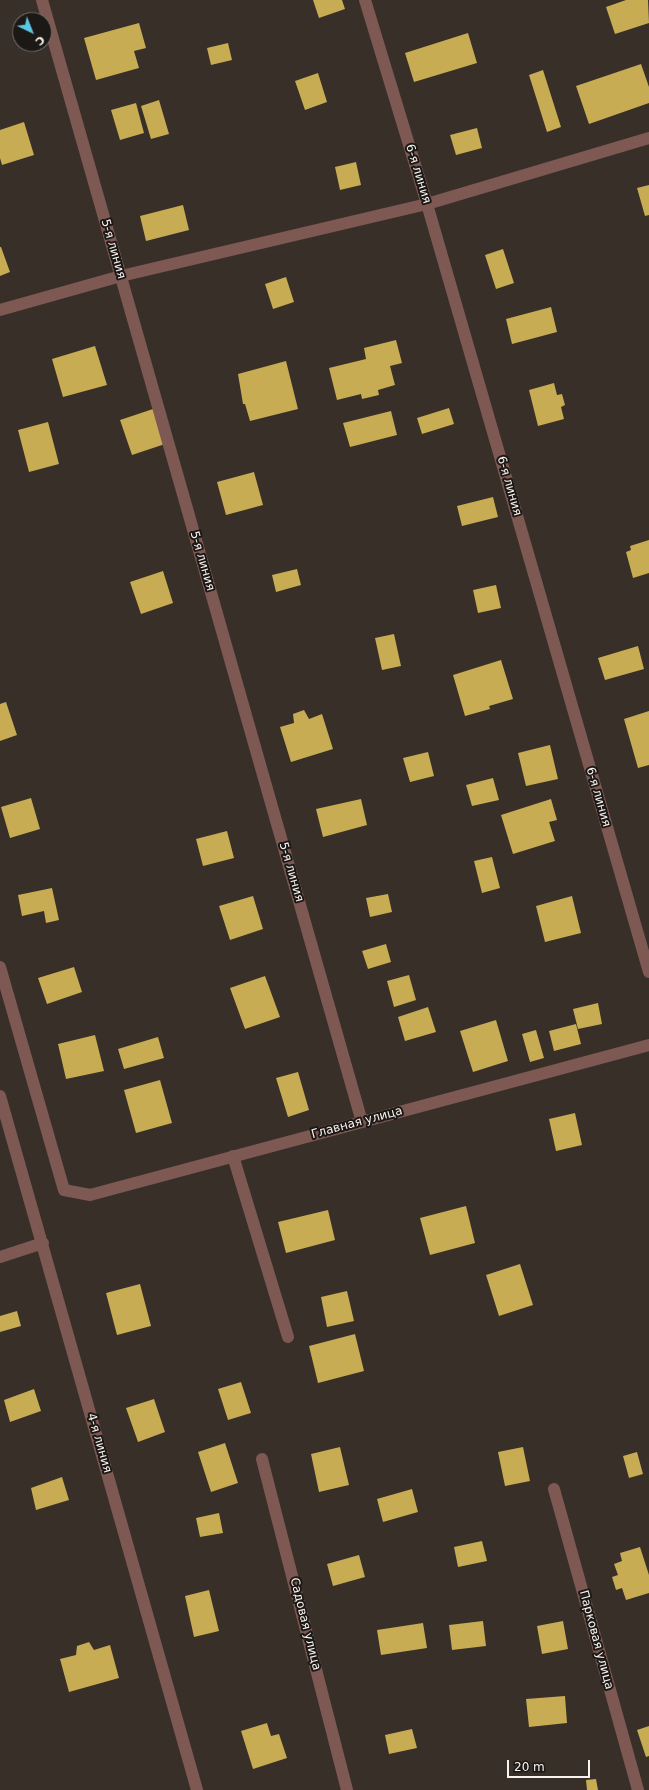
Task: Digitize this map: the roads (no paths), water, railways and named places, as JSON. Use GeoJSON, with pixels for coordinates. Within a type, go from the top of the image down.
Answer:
{"type":"FeatureCollection","features":[{"type":"Feature","properties":{"kind":"street","name":"5-я линия"},"geometry":{"type":"LineString","coordinates":[[42,0],[362,1122]]}},
{"type":"Feature","properties":{"kind":"street","name":"6-я линия"},"geometry":{"type":"LineString","coordinates":[[365,0],[427,204],[649,972]]}},
{"type":"Feature","properties":{"kind":"street"},"geometry":{"type":"LineString","coordinates":[[0,310],[120,276],[427,204],[649,138]]}},
{"type":"Feature","properties":{"kind":"street","name":"Главная улица"},"geometry":{"type":"LineString","coordinates":[[0,967],[64,1190],[90,1195],[649,1045]]}},
{"type":"Feature","properties":{"kind":"street","name":"4-я линия"},"geometry":{"type":"LineString","coordinates":[[0,1096],[43,1243],[197,1790]]}},
{"type":"Feature","properties":{"kind":"street"},"geometry":{"type":"LineString","coordinates":[[233,1156],[288,1337]]}},
{"type":"Feature","properties":{"kind":"street"},"geometry":{"type":"LineString","coordinates":[[0,1258],[43,1243]]}},
{"type":"Feature","properties":{"kind":"street","name":"Садовая улица"},"geometry":{"type":"LineString","coordinates":[[262,1459],[347,1790]]}},
{"type":"Feature","properties":{"kind":"street","name":"Парковая улица"},"geometry":{"type":"LineString","coordinates":[[554,1489],[638,1790]]}}]}
